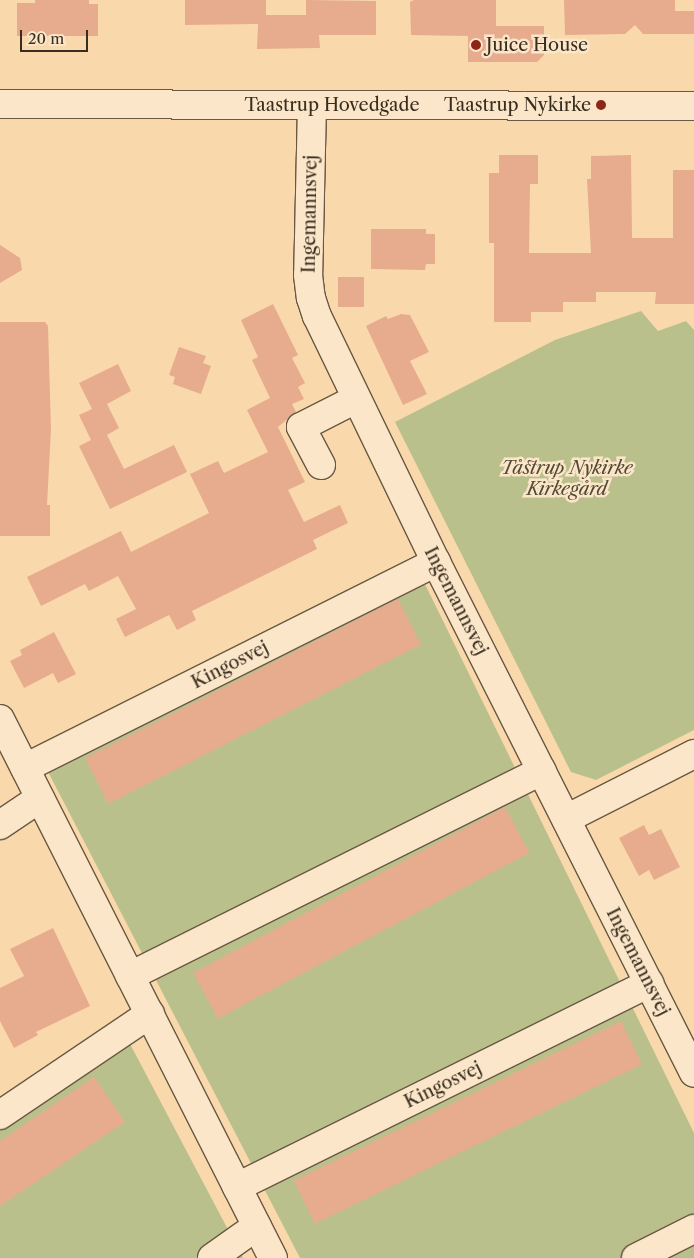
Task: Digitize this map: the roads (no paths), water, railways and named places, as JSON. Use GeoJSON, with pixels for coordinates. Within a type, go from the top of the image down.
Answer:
{"type":"FeatureCollection","features":[{"type":"Feature","properties":{"kind":"street","name":"Taastrup Hovedgade"},"geometry":{"type":"LineString","coordinates":[[0,104],[694,106]]}},
{"type":"Feature","properties":{"kind":"street","name":"Ingemannsvej"},"geometry":{"type":"LineString","coordinates":[[312,105],[308,275],[311,298],[356,399],[436,562],[694,1073]]}},
{"type":"Feature","properties":{"kind":"street"},"geometry":{"type":"LineString","coordinates":[[321,465],[301,427],[356,399]]}},
{"type":"Feature","properties":{"kind":"street","name":"Kingosvej"},"geometry":{"type":"LineString","coordinates":[[25,768],[436,562]]}},
{"type":"Feature","properties":{"kind":"street"},"geometry":{"type":"LineString","coordinates":[[0,719],[273,1258]]}},
{"type":"Feature","properties":{"kind":"street"},"geometry":{"type":"LineString","coordinates":[[566,819],[694,754]]}},
{"type":"Feature","properties":{"kind":"street"},"geometry":{"type":"LineString","coordinates":[[130,976],[542,771]]}},
{"type":"Feature","properties":{"kind":"street"},"geometry":{"type":"LineString","coordinates":[[0,826],[40,798]]}},
{"type":"Feature","properties":{"kind":"street","name":"Kingosvej"},"geometry":{"type":"LineString","coordinates":[[237,1187],[649,983]]}},
{"type":"Feature","properties":{"kind":"street"},"geometry":{"type":"LineString","coordinates":[[0,1115],[150,1014]]}},
{"type":"Feature","properties":{"kind":"street"},"geometry":{"type":"LineString","coordinates":[[212,1258],[257,1226]]}},
{"type":"Feature","properties":{"kind":"street"},"geometry":{"type":"LineString","coordinates":[[636,1258],[694,1229]]}},
{"type":"Feature","properties":{"kind":"place","name":"Juice House"},"geometry":{"type":"Point","coordinates":[476,45]}},
{"type":"Feature","properties":{"kind":"place","name":"Taastrup Nykirke"},"geometry":{"type":"Point","coordinates":[601,105]}},
{"type":"Feature","properties":{"kind":"park label","name":"Tåstrup Nykirke Kirkegård"},"geometry":{"type":"Point","coordinates":[567,479]}}]}
